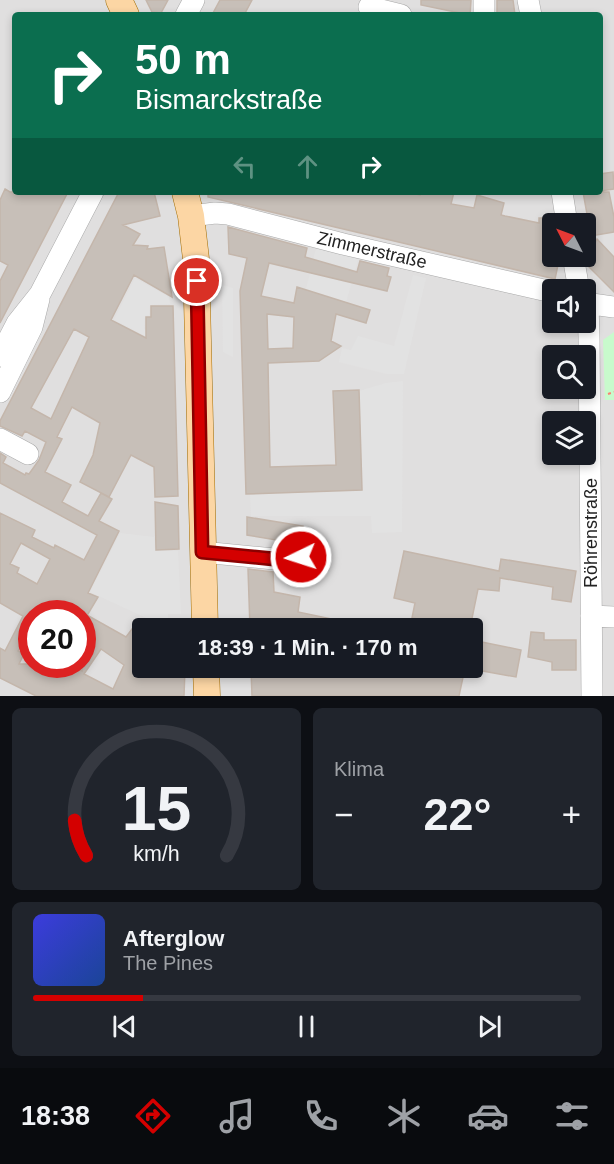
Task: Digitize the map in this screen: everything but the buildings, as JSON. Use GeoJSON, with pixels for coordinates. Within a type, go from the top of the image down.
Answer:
{"type":"FeatureCollection","features":[{"type":"Feature","properties":{"kind":"main road"},"geometry":{"type":"LineString","coordinates":[[188,204],[196,259],[205,618]]}},
{"type":"Feature","properties":{"kind":"main road"},"geometry":{"type":"LineString","coordinates":[[206,678],[207,696]]}},
{"type":"Feature","properties":{"kind":"street"},"geometry":{"type":"LineString","coordinates":[[369,8],[387,12]]}},
{"type":"Feature","properties":{"kind":"street"},"geometry":{"type":"LineString","coordinates":[[0,356],[17,323],[40,294],[91,195]]}},
{"type":"Feature","properties":{"kind":"street"},"geometry":{"type":"LineString","coordinates":[[562,195],[565,213]]}},
{"type":"Feature","properties":{"kind":"street","name":"Zimmerstraße"},"geometry":{"type":"LineString","coordinates":[[188,204],[215,213],[228,214],[542,290]]}},
{"type":"Feature","properties":{"kind":"street"},"geometry":{"type":"LineString","coordinates":[[0,392],[33,327],[40,294]]}},
{"type":"Feature","properties":{"kind":"street"},"geometry":{"type":"LineString","coordinates":[[596,302],[614,307]]}},
{"type":"Feature","properties":{"kind":"street","name":"Röhrenstraße"},"geometry":{"type":"LineString","coordinates":[[585,333],[592,696]]}},
{"type":"Feature","properties":{"kind":"street"},"geometry":{"type":"LineString","coordinates":[[0,439],[28,453]]}},
{"type":"Feature","properties":{"kind":"street"},"geometry":{"type":"LineString","coordinates":[[202,552],[274,559],[301,557]]}},
{"type":"Feature","properties":{"kind":"street"},"geometry":{"type":"LineString","coordinates":[[591,616],[614,617]]}},
{"type":"Feature","properties":{"kind":"shaded area"},"geometry":{"type":"Polygon","coordinates":[[[0,0],[614,0],[614,696],[0,696],[0,0]]]}},
{"type":"Feature","properties":{"kind":"shaded area"},"geometry":{"type":"Polygon","coordinates":[[[317,244],[359,256],[342,317],[302,305],[317,244]]]}},
{"type":"Feature","properties":{"kind":"shaded area"},"geometry":{"type":"Polygon","coordinates":[[[413,275],[426,278],[404,374],[387,374],[339,362],[342,348],[351,350],[358,336],[394,346],[413,275]]]}},
{"type":"Feature","properties":{"kind":"shaded area"},"geometry":{"type":"Polygon","coordinates":[[[135,278],[169,297],[170,304],[150,305],[149,315],[145,316],[144,329],[149,331],[149,338],[114,320],[135,278]]]}},
{"type":"Feature","properties":{"kind":"shaded area"},"geometry":{"type":"Polygon","coordinates":[[[222,285],[233,288],[233,357],[223,352],[222,285]]]}},
{"type":"Feature","properties":{"kind":"shaded area"},"geometry":{"type":"Polygon","coordinates":[[[403,381],[402,532],[372,533],[371,516],[251,516],[250,495],[363,490],[359,391],[386,383],[403,381]]]}},
{"type":"Feature","properties":{"kind":"shaded area"},"geometry":{"type":"Polygon","coordinates":[[[120,533],[154,537],[155,551],[178,551],[181,614],[168,614],[168,618],[146,618],[90,592],[120,533]]]}},
{"type":"Feature","properties":{"kind":"green space"},"geometry":{"type":"Polygon","coordinates":[[[614,332],[614,400],[605,400],[603,340],[614,332]]]}},
{"type":"Feature","properties":{"kind":"route"},"geometry":{"type":"LineString","coordinates":[[197,281],[202,552],[274,559],[301,557]]}}]}
